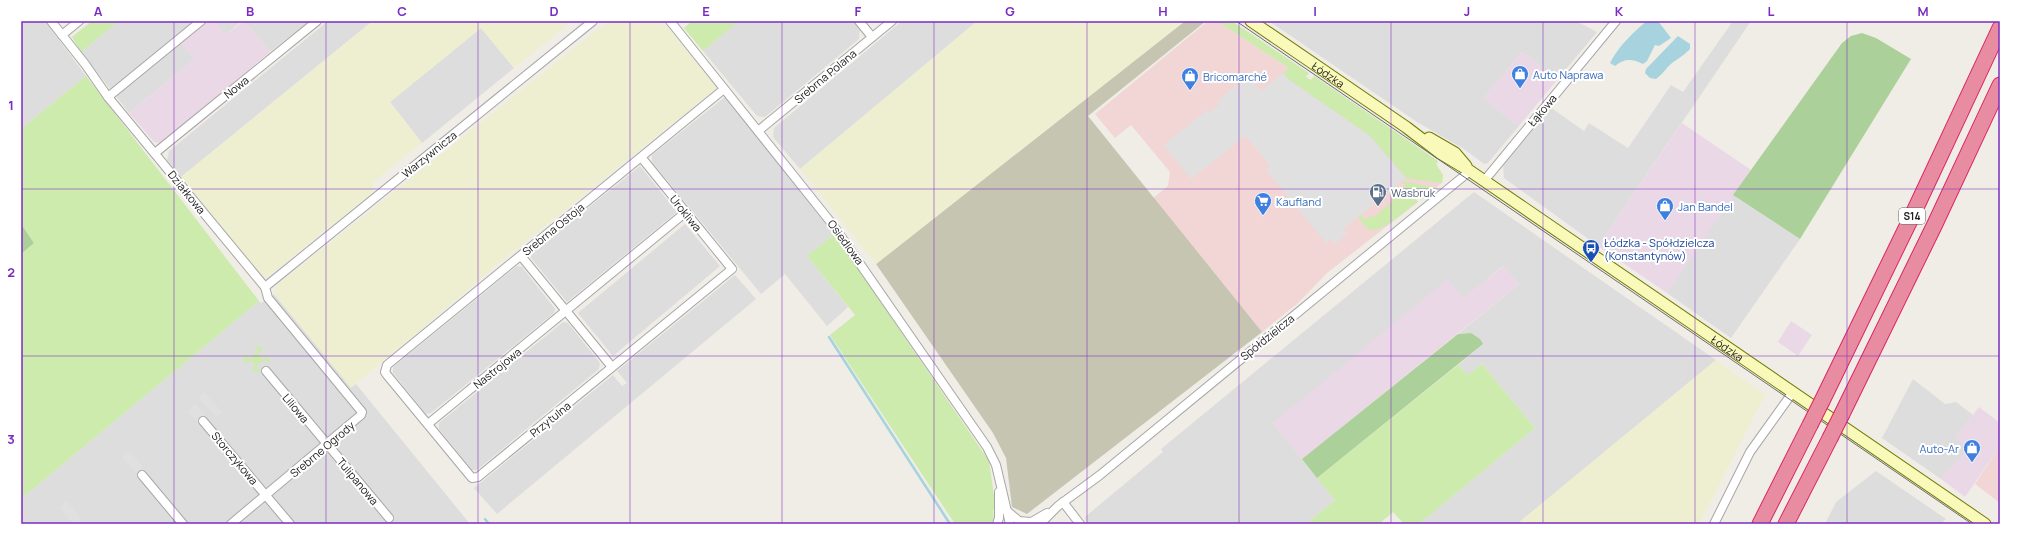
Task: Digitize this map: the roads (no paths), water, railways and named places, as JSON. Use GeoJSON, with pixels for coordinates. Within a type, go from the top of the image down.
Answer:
{"type":"FeatureCollection","features":[{"type":"Feature","properties":{"kind":"highway","name":"S14"},"geometry":{"type":"LineString","coordinates":[[1760,524],[1913,214],[2000,29]]}},
{"type":"Feature","properties":{"kind":"highway","name":"S14"},"geometry":{"type":"LineString","coordinates":[[1786,524],[1936,224],[2000,85]]}},
{"type":"Feature","properties":{"kind":"main road","name":"Łódzka"},"geometry":{"type":"LineString","coordinates":[[1251,21],[1406,127],[1449,149],[1459,157],[1470,171],[1484,181],[1985,524]]}},
{"type":"Feature","properties":{"kind":"street","name":"Działkowa"},"geometry":{"type":"LineString","coordinates":[[51,21],[85,64],[108,98],[265,287]]}},
{"type":"Feature","properties":{"kind":"street"},"geometry":{"type":"LineString","coordinates":[[62,35],[79,21]]}},
{"type":"Feature","properties":{"kind":"street"},"geometry":{"type":"LineString","coordinates":[[108,98],[201,21]]}},
{"type":"Feature","properties":{"kind":"street","name":"Nowa"},"geometry":{"type":"LineString","coordinates":[[155,153],[317,21]]}},
{"type":"Feature","properties":{"kind":"street","name":"Warzywnicza"},"geometry":{"type":"LineString","coordinates":[[265,287],[593,21]]}},
{"type":"Feature","properties":{"kind":"street","name":"Osiedlowa"},"geometry":{"type":"LineString","coordinates":[[670,21],[833,225],[987,447],[994,461],[1010,524]]}},
{"type":"Feature","properties":{"kind":"street"},"geometry":{"type":"LineString","coordinates":[[859,21],[872,37]]}},
{"type":"Feature","properties":{"kind":"street","name":"Srebrna Polana"},"geometry":{"type":"LineString","coordinates":[[758,131],[892,21]]}},
{"type":"Feature","properties":{"kind":"street","name":"Łąkowa"},"geometry":{"type":"LineString","coordinates":[[1484,181],[1616,21]]}},
{"type":"Feature","properties":{"kind":"street","name":"Srebrna Ostoja"},"geometry":{"type":"LineString","coordinates":[[385,372],[388,365],[724,89]]}},
{"type":"Feature","properties":{"kind":"street","name":"Urokliwa"},"geometry":{"type":"LineString","coordinates":[[641,157],[732,269]]}},
{"type":"Feature","properties":{"kind":"street","name":"Spółdzielcza"},"geometry":{"type":"LineString","coordinates":[[1033,523],[1100,475],[1470,171]]}},
{"type":"Feature","properties":{"kind":"street","name":"Nastrojowa"},"geometry":{"type":"LineString","coordinates":[[428,424],[686,212]]}},
{"type":"Feature","properties":{"kind":"street"},"geometry":{"type":"LineString","coordinates":[[521,256],[612,368]]}},
{"type":"Feature","properties":{"kind":"street","name":"Przytulna"},"geometry":{"type":"LineString","coordinates":[[385,372],[472,478],[476,478],[732,269]]}},
{"type":"Feature","properties":{"kind":"street","name":"Srebrne Ogrody"},"geometry":{"type":"LineString","coordinates":[[231,524],[327,445],[361,415],[362,412],[268,298],[265,287]]}},
{"type":"Feature","properties":{"kind":"street","name":"Liliowa"},"geometry":{"type":"LineString","coordinates":[[266,371],[327,445]]}},
{"type":"Feature","properties":{"kind":"street"},"geometry":{"type":"LineString","coordinates":[[1714,524],[1750,452],[1793,392]]}},
{"type":"Feature","properties":{"kind":"street","name":"Storczykowa"},"geometry":{"type":"LineString","coordinates":[[203,421],[290,524]]}},
{"type":"Feature","properties":{"kind":"street","name":"Tulipanowa"},"geometry":{"type":"LineString","coordinates":[[327,445],[389,518]]}},
{"type":"Feature","properties":{"kind":"street"},"geometry":{"type":"LineString","coordinates":[[142,475],[183,524]]}},
{"type":"Feature","properties":{"kind":"street","name":"Osiedlowa"},"geometry":{"type":"LineString","coordinates":[[997,524],[999,518],[998,479]]}},
{"type":"Feature","properties":{"kind":"street"},"geometry":{"type":"LineString","coordinates":[[1061,504],[1080,524]]}},
{"type":"Feature","properties":{"kind":"street"},"geometry":{"type":"LineString","coordinates":[[1007,511],[1019,521],[1033,523]]}},
{"type":"Feature","properties":{"kind":"water"},"geometry":{"type":"Polygon","coordinates":[[[1647,21],[1658,21],[1671,38],[1659,46],[1655,45],[1647,61],[1643,64],[1629,60],[1615,66],[1610,63],[1626,40],[1647,21]]]}},
{"type":"Feature","properties":{"kind":"water"},"geometry":{"type":"Polygon","coordinates":[[[1678,36],[1690,44],[1690,49],[1672,63],[1656,79],[1650,78],[1645,73],[1646,69],[1678,36]]]}},
{"type":"Feature","properties":{"kind":"waterway"},"geometry":{"type":"LineString","coordinates":[[829,337],[950,524]]}},
{"type":"Feature","properties":{"kind":"waterway"},"geometry":{"type":"LineString","coordinates":[[485,519],[489,524]]}},
{"type":"Feature","properties":{"kind":"tram line"},"geometry":{"type":"LineString","coordinates":[[1236,21],[1972,524]]}},
{"type":"Feature","properties":{"kind":"place","name":"Auto Naprawa"},"geometry":{"type":"Point","coordinates":[1520,89]}},
{"type":"Feature","properties":{"kind":"place","name":"Bricomarché"},"geometry":{"type":"Point","coordinates":[1190,91]}},
{"type":"Feature","properties":{"kind":"place","name":"Wasbruk"},"geometry":{"type":"Point","coordinates":[1378,207]}},
{"type":"Feature","properties":{"kind":"place","name":"Kaufland"},"geometry":{"type":"Point","coordinates":[1263,216]}},
{"type":"Feature","properties":{"kind":"place","name":"Jan Bandel"},"geometry":{"type":"Point","coordinates":[1665,221]}},
{"type":"Feature","properties":{"kind":"place","name":"Łódzka - Spółdzielcza (Konstantynów)"},"geometry":{"type":"Point","coordinates":[1591,263]}},
{"type":"Feature","properties":{"kind":"place","name":"Auto-Ar"},"geometry":{"type":"Point","coordinates":[1972,463]}}]}
